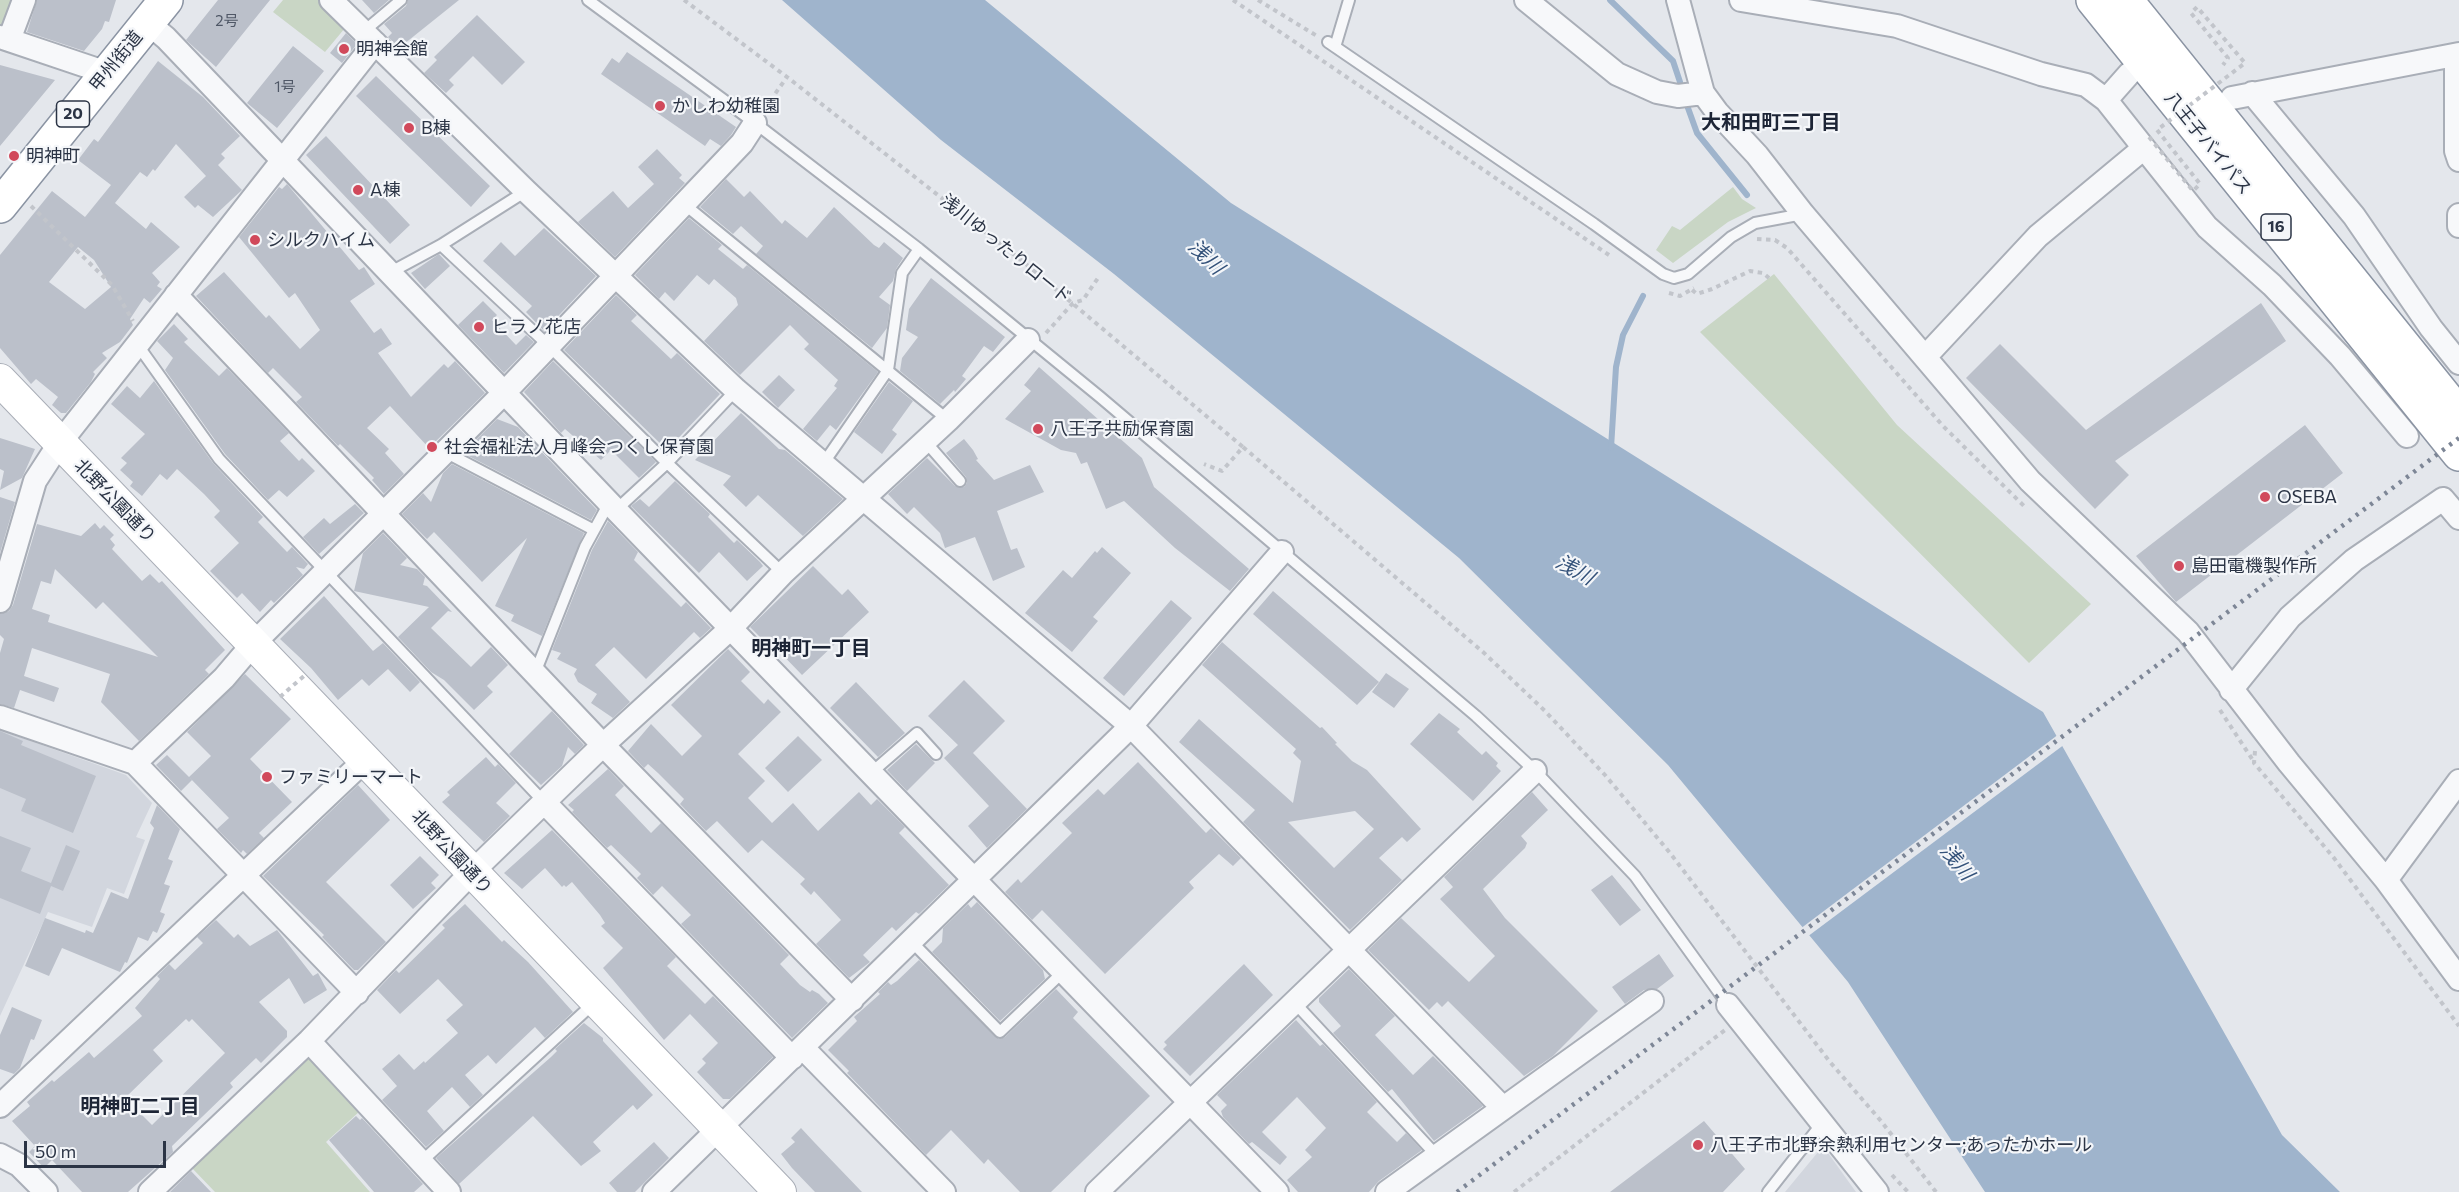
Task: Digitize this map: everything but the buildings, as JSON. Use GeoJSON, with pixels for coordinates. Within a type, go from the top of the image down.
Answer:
{"type":"FeatureCollection","features":[{"type":"Feature","properties":{"kind":"highway","name":"16"},"geometry":{"type":"LineString","coordinates":[[2068,0],[2175,125],[2294,271],[2394,354]]}},
{"type":"Feature","properties":{"kind":"highway","name":"八王子バイパス"},"geometry":{"type":"LineString","coordinates":[[2093,0],[2394,354],[2459,414]]}},
{"type":"Feature","properties":{"kind":"highway","name":"八王子バイパス"},"geometry":{"type":"LineString","coordinates":[[2126,0],[2394,354],[2459,454]]}},
{"type":"Feature","properties":{"kind":"highway","name":"16"},"geometry":{"type":"LineString","coordinates":[[2153,0],[2242,95],[2332,234],[2394,354]]}},
{"type":"Feature","properties":{"kind":"highway","name":"甲州街道"},"geometry":{"type":"LineString","coordinates":[[8,196],[155,8]]}},
{"type":"Feature","properties":{"kind":"street"},"geometry":{"type":"LineString","coordinates":[[24,0],[4,38],[106,72]]}},
{"type":"Feature","properties":{"kind":"street"},"geometry":{"type":"LineString","coordinates":[[331,0],[526,191],[736,390],[1131,726],[1503,1108]]}},
{"type":"Feature","properties":{"kind":"street"},"geometry":{"type":"LineString","coordinates":[[1526,0],[1617,74],[1657,92],[1678,96],[1704,93]]}},
{"type":"Feature","properties":{"kind":"street"},"geometry":{"type":"LineString","coordinates":[[1678,0],[1704,93],[1803,214],[1926,356],[2030,482],[2188,632],[2231,690],[2386,880],[2456,970]]}},
{"type":"Feature","properties":{"kind":"street"},"geometry":{"type":"LineString","coordinates":[[1741,0],[1897,26],[2041,74],[2086,85],[2106,100],[2147,143],[2207,227],[2272,285],[2340,356],[2407,436]]}},
{"type":"Feature","properties":{"kind":"street"},"geometry":{"type":"LineString","coordinates":[[155,8],[166,38],[612,507],[1277,1192]]}},
{"type":"Feature","properties":{"kind":"street"},"geometry":{"type":"LineString","coordinates":[[0,602],[5,565],[35,481],[59,444],[282,160],[369,37]]}},
{"type":"Feature","properties":{"kind":"street"},"geometry":{"type":"LineString","coordinates":[[2242,95],[2457,54],[2456,151],[2459,160]]}},
{"type":"Feature","properties":{"kind":"street"},"geometry":{"type":"LineString","coordinates":[[2106,100],[2129,74]]}},
{"type":"Feature","properties":{"kind":"street"},"geometry":{"type":"LineString","coordinates":[[2242,95],[2354,216],[2431,328],[2459,363]]}},
{"type":"Feature","properties":{"kind":"street"},"geometry":{"type":"LineString","coordinates":[[135,763],[224,678],[253,644],[505,392],[742,143],[761,114]]}},
{"type":"Feature","properties":{"kind":"street"},"geometry":{"type":"LineString","coordinates":[[1926,356],[2038,236],[2147,143]]}},
{"type":"Feature","properties":{"kind":"street"},"geometry":{"type":"LineString","coordinates":[[2458,226],[2459,215]]}},
{"type":"Feature","properties":{"kind":"street"},"geometry":{"type":"LineString","coordinates":[[176,295],[603,745],[852,1000]]}},
{"type":"Feature","properties":{"kind":"street"},"geometry":{"type":"LineString","coordinates":[[150,1192],[309,1041],[471,873],[544,802],[731,628],[783,573],[948,420],[1028,340]]}},
{"type":"Feature","properties":{"kind":"street","name":"北野公園通り"},"geometry":{"type":"LineString","coordinates":[[0,380],[471,873],[780,1192]]}},
{"type":"Feature","properties":{"kind":"street"},"geometry":{"type":"LineString","coordinates":[[2231,690],[2290,617],[2354,560],[2443,499],[2459,518]]}},
{"type":"Feature","properties":{"kind":"street"},"geometry":{"type":"LineString","coordinates":[[654,1192],[976,880],[1131,726],[1282,552]]}},
{"type":"Feature","properties":{"kind":"street"},"geometry":{"type":"LineString","coordinates":[[0,717],[135,763],[357,993]]}},
{"type":"Feature","properties":{"kind":"street"},"geometry":{"type":"LineString","coordinates":[[0,1106],[365,760]]}},
{"type":"Feature","properties":{"kind":"street"},"geometry":{"type":"LineString","coordinates":[[1097,1192],[1535,771]]}},
{"type":"Feature","properties":{"kind":"street"},"geometry":{"type":"LineString","coordinates":[[2386,880],[2459,781]]}},
{"type":"Feature","properties":{"kind":"street"},"geometry":{"type":"LineString","coordinates":[[544,802],[798,1053],[944,1192]]}},
{"type":"Feature","properties":{"kind":"street"},"geometry":{"type":"LineString","coordinates":[[1387,1192],[1652,1001]]}},
{"type":"Feature","properties":{"kind":"street"},"geometry":{"type":"LineString","coordinates":[[1730,1015],[1823,1122],[1877,1192]]}},
{"type":"Feature","properties":{"kind":"street"},"geometry":{"type":"LineString","coordinates":[[309,1041],[449,1192]]}},
{"type":"Feature","properties":{"kind":"street"},"geometry":{"type":"LineString","coordinates":[[0,1155],[18,1165],[46,1192]]}},
{"type":"Feature","properties":{"kind":"lane"},"geometry":{"type":"LineString","coordinates":[[369,37],[400,0]]}},
{"type":"Feature","properties":{"kind":"lane"},"geometry":{"type":"LineString","coordinates":[[588,0],[761,114],[1468,709],[1535,771],[1635,876],[1730,1015]]}},
{"type":"Feature","properties":{"kind":"lane"},"geometry":{"type":"LineString","coordinates":[[1349,0],[1331,45],[1594,224],[1663,274],[1674,278],[1688,274],[1731,237],[1755,223],[1803,214]]}},
{"type":"Feature","properties":{"kind":"lane"},"geometry":{"type":"LineString","coordinates":[[389,273],[441,245],[526,191]]}},
{"type":"Feature","properties":{"kind":"lane"},"geometry":{"type":"LineString","coordinates":[[684,204],[948,420]]}},
{"type":"Feature","properties":{"kind":"lane"},"geometry":{"type":"LineString","coordinates":[[441,245],[549,346],[666,463],[783,573]]}},
{"type":"Feature","properties":{"kind":"lane"},"geometry":{"type":"LineString","coordinates":[[823,464],[888,370],[902,273],[919,249]]}},
{"type":"Feature","properties":{"kind":"lane"},"geometry":{"type":"LineString","coordinates":[[140,341],[219,459],[544,802]]}},
{"type":"Feature","properties":{"kind":"lane"},"geometry":{"type":"LineString","coordinates":[[535,673],[585,547],[594,530],[612,507],[666,463],[736,390]]}},
{"type":"Feature","properties":{"kind":"lane"},"geometry":{"type":"LineString","coordinates":[[925,441],[960,480]]}},
{"type":"Feature","properties":{"kind":"lane"},"geometry":{"type":"LineString","coordinates":[[446,452],[594,530]]}},
{"type":"Feature","properties":{"kind":"lane"},"geometry":{"type":"LineString","coordinates":[[871,773],[917,733],[936,754]]}},
{"type":"Feature","properties":{"kind":"lane"},"geometry":{"type":"LineString","coordinates":[[912,942],[1000,1032],[1063,972]]}},
{"type":"Feature","properties":{"kind":"lane"},"geometry":{"type":"LineString","coordinates":[[421,1162],[596,1001]]}},
{"type":"Feature","properties":{"kind":"lane"},"geometry":{"type":"LineString","coordinates":[[1293,1002],[1437,1156]]}},
{"type":"Feature","properties":{"kind":"lane"},"geometry":{"type":"LineString","coordinates":[[1768,1192],[1823,1122]]}},
{"type":"Feature","properties":{"kind":"path","name":"浅川ゆったりロード"},"geometry":{"type":"LineString","coordinates":[[684,0],[787,77],[1073,303],[1483,652],[1605,775],[1670,853],[1830,1062],[1881,1121],[1936,1192]]}},
{"type":"Feature","properties":{"kind":"path"},"geometry":{"type":"LineString","coordinates":[[1233,0],[1616,260]]}},
{"type":"Feature","properties":{"kind":"path"},"geometry":{"type":"LineString","coordinates":[[1258,0],[1331,45]]}},
{"type":"Feature","properties":{"kind":"path"},"geometry":{"type":"LineString","coordinates":[[2147,143],[2193,191],[2200,184],[2157,130],[2245,63],[2197,7],[2191,13],[2228,58],[2223,65]]}},
{"type":"Feature","properties":{"kind":"path"},"geometry":{"type":"LineString","coordinates":[[761,114],[787,77]]}},
{"type":"Feature","properties":{"kind":"path"},"geometry":{"type":"LineString","coordinates":[[8,196],[31,206],[112,285],[140,341]]}},
{"type":"Feature","properties":{"kind":"path"},"geometry":{"type":"LineString","coordinates":[[1751,242],[1760,239],[1775,240],[1787,248],[1943,426],[2024,506]]}},
{"type":"Feature","properties":{"kind":"path"},"geometry":{"type":"LineString","coordinates":[[1701,282],[1692,290],[1697,294],[1750,271],[1762,273],[1769,278]]}},
{"type":"Feature","properties":{"kind":"path"},"geometry":{"type":"LineString","coordinates":[[1051,327],[1073,303],[1083,300],[1098,278]]}},
{"type":"Feature","properties":{"kind":"path"},"geometry":{"type":"LineString","coordinates":[[1200,462],[1222,471],[1243,447]]}},
{"type":"Feature","properties":{"kind":"path"},"geometry":{"type":"LineString","coordinates":[[280,697],[305,675]]}},
{"type":"Feature","properties":{"kind":"path"},"geometry":{"type":"LineString","coordinates":[[2251,715],[2256,732],[2254,763],[2334,858],[2459,1026]]}},
{"type":"Feature","properties":{"kind":"path"},"geometry":{"type":"LineString","coordinates":[[1514,1192],[1730,1015]]}},
{"type":"Feature","properties":{"kind":"shaded area"},"geometry":{"type":"Polygon","coordinates":[[[0,730],[126,775],[152,803],[136,837],[145,840],[124,894],[107,888],[92,927],[48,912],[0,1016],[0,730]]]}},
{"type":"Feature","properties":{"kind":"shaded area"},"geometry":{"type":"Polygon","coordinates":[[[1823,1146],[1856,1192],[1785,1192],[1823,1146]]]}},
{"type":"Feature","properties":{"kind":"green space"},"geometry":{"type":"Polygon","coordinates":[[[0,0],[24,0],[0,37],[0,0]]]}},
{"type":"Feature","properties":{"kind":"green space"},"geometry":{"type":"Polygon","coordinates":[[[283,0],[318,0],[345,28],[325,52],[273,12],[283,0]]]}},
{"type":"Feature","properties":{"kind":"green space"},"geometry":{"type":"Polygon","coordinates":[[[1733,187],[1742,199],[1756,208],[1728,222],[1673,263],[1656,250],[1672,226],[1680,230],[1733,187]]]}},
{"type":"Feature","properties":{"kind":"green space"},"geometry":{"type":"Polygon","coordinates":[[[1774,274],[1897,425],[2091,604],[2029,663],[1700,332],[1774,274]]]}},
{"type":"Feature","properties":{"kind":"green space"},"geometry":{"type":"Polygon","coordinates":[[[303,1058],[311,1058],[360,1111],[326,1142],[370,1192],[215,1192],[191,1167],[303,1058]]]}},
{"type":"Feature","properties":{"kind":"water","name":"浅川"},"geometry":{"type":"Polygon","coordinates":[[[782,0],[985,0],[1231,203],[2043,712],[2282,1135],[2340,1192],[1985,1192],[1848,982],[1668,765],[1459,558],[1114,274],[941,140],[782,0]]]}},
{"type":"Feature","properties":{"kind":"pier"},"geometry":{"type":"Polygon","coordinates":[[[2059,734],[2065,744],[1807,937],[1800,929],[2059,734]]]}},
{"type":"Feature","properties":{"kind":"waterway"},"geometry":{"type":"LineString","coordinates":[[1610,0],[1673,61],[1680,82]]}},
{"type":"Feature","properties":{"kind":"waterway"},"geometry":{"type":"LineString","coordinates":[[1688,108],[1697,133],[1747,195]]}},
{"type":"Feature","properties":{"kind":"waterway"},"geometry":{"type":"LineString","coordinates":[[1611,448],[1616,367],[1623,335],[1643,296]]}},
{"type":"Feature","properties":{"kind":"railway"},"geometry":{"type":"LineString","coordinates":[[1457,1192],[2459,438]]}},
{"type":"Feature","properties":{"kind":"place","name":"明神会館"},"geometry":{"type":"Point","coordinates":[344,49]}},
{"type":"Feature","properties":{"kind":"place","name":"かしわ幼稚園"},"geometry":{"type":"Point","coordinates":[660,106]}},
{"type":"Feature","properties":{"kind":"place","name":"B棟"},"geometry":{"type":"Point","coordinates":[409,128]}},
{"type":"Feature","properties":{"kind":"place","name":"明神町"},"geometry":{"type":"Point","coordinates":[14,156]}},
{"type":"Feature","properties":{"kind":"place","name":"A棟"},"geometry":{"type":"Point","coordinates":[358,190]}},
{"type":"Feature","properties":{"kind":"place","name":"シルクハイム"},"geometry":{"type":"Point","coordinates":[255,240]}},
{"type":"Feature","properties":{"kind":"place","name":"ヒラノ花店"},"geometry":{"type":"Point","coordinates":[479,327]}},
{"type":"Feature","properties":{"kind":"place","name":"八王子共励保育園"},"geometry":{"type":"Point","coordinates":[1038,429]}},
{"type":"Feature","properties":{"kind":"place","name":"社会福祉法人月峰会つくし保育園"},"geometry":{"type":"Point","coordinates":[432,447]}},
{"type":"Feature","properties":{"kind":"place","name":"OSEBA"},"geometry":{"type":"Point","coordinates":[2265,497]}},
{"type":"Feature","properties":{"kind":"place","name":"島田電機製作所"},"geometry":{"type":"Point","coordinates":[2179,566]}},
{"type":"Feature","properties":{"kind":"place","name":"ファミリーマート"},"geometry":{"type":"Point","coordinates":[267,777]}},
{"type":"Feature","properties":{"kind":"place","name":"八王子市北野余熱利用センター;あったかホール"},"geometry":{"type":"Point","coordinates":[1698,1145]}},
{"type":"Feature","properties":{"kind":"district","name":"大和田町三丁目"},"geometry":{"type":"Point","coordinates":[1771,122]}},
{"type":"Feature","properties":{"kind":"district","name":"明神町一丁目"},"geometry":{"type":"Point","coordinates":[811,648]}},
{"type":"Feature","properties":{"kind":"district","name":"明神町二丁目"},"geometry":{"type":"Point","coordinates":[140,1106]}}]}
